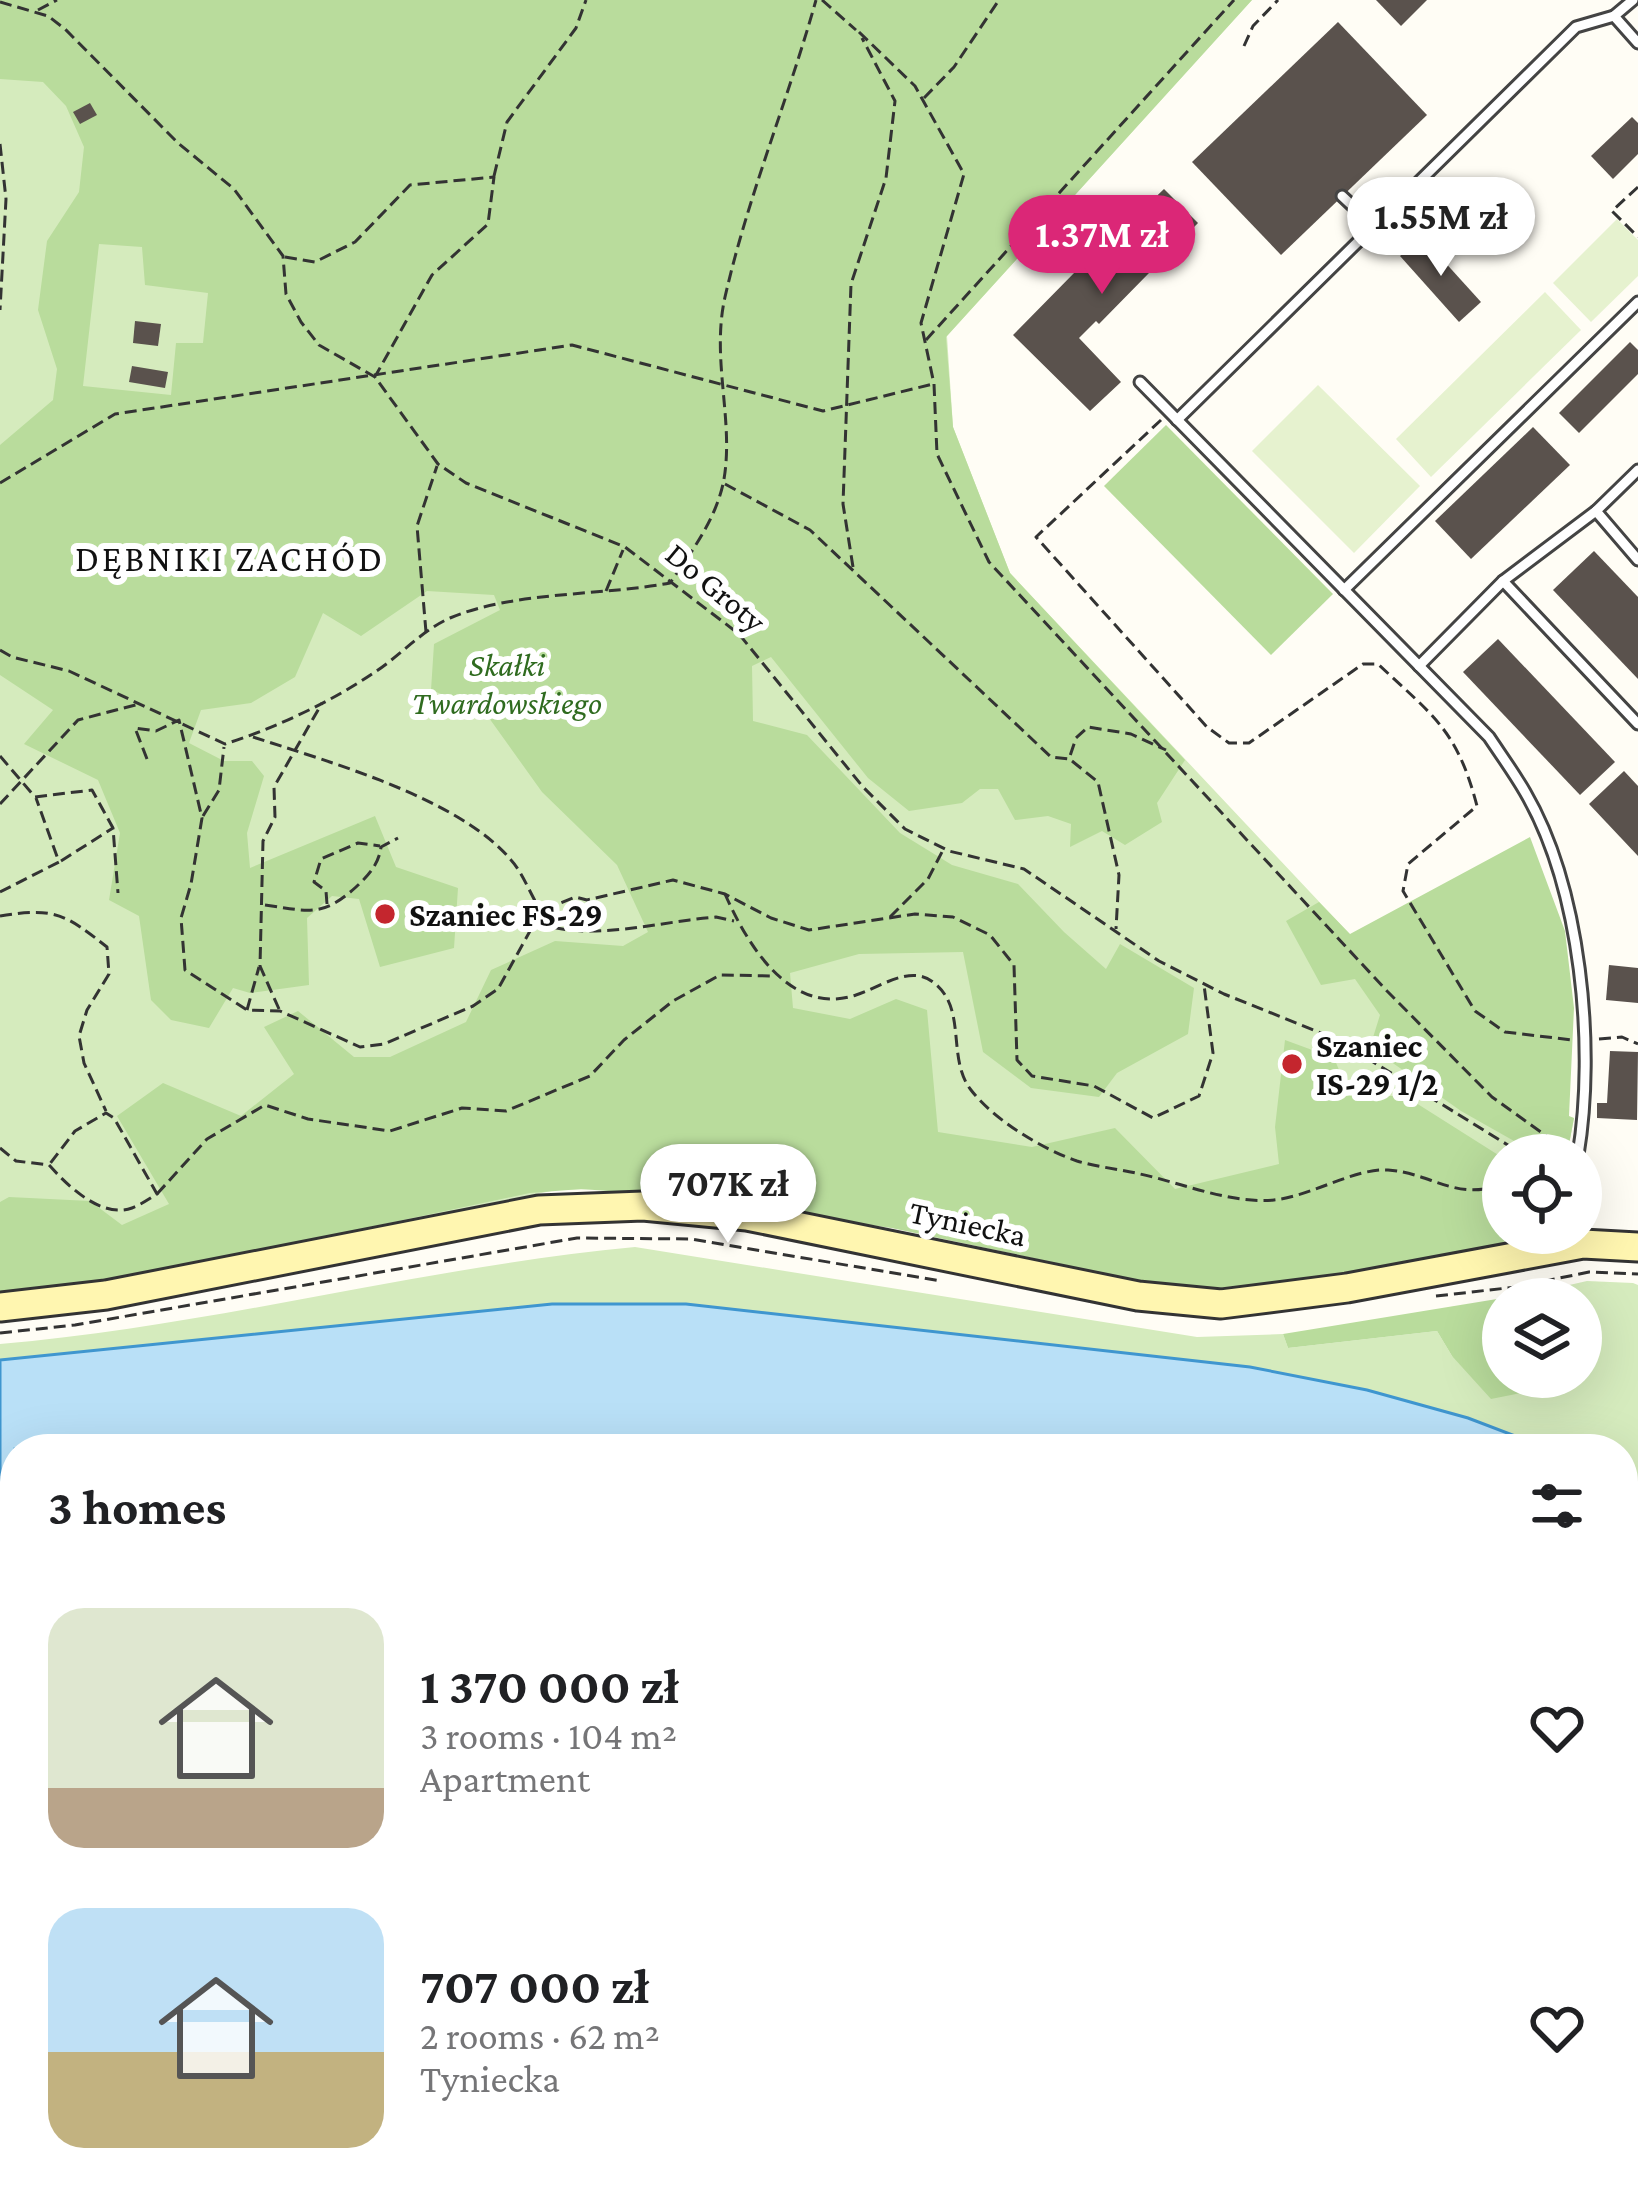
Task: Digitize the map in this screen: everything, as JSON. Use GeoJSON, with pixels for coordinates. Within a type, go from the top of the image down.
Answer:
{"type":"FeatureCollection","features":[{"type":"Feature","properties":{"kind":"street","name":"Tyniecka"},"geometry":{"type":"LineString","coordinates":[[0,1307],[106,1294],[538,1210],[643,1206],[747,1216],[1138,1296],[1221,1304],[1327,1291],[1508,1254]]}},
{"type":"Feature","properties":{"kind":"street","name":"Tyniecka"},"geometry":{"type":"LineString","coordinates":[[1602,1242],[1638,1246]]}},
{"type":"Feature","properties":{"kind":"lane"},"geometry":{"type":"LineString","coordinates":[[1177,420],[1576,27],[1614,16],[1633,0]]}},
{"type":"Feature","properties":{"kind":"lane"},"geometry":{"type":"LineString","coordinates":[[1614,16],[1638,43]]}},
{"type":"Feature","properties":{"kind":"lane"},"geometry":{"type":"LineString","coordinates":[[1342,196],[1374,226]]}},
{"type":"Feature","properties":{"kind":"lane"},"geometry":{"type":"LineString","coordinates":[[1344,590],[1638,302]]}},
{"type":"Feature","properties":{"kind":"lane"},"geometry":{"type":"LineString","coordinates":[[1140,382],[1489,737],[1527,795],[1557,868],[1581,964],[1581,1134]]}},
{"type":"Feature","properties":{"kind":"lane"},"geometry":{"type":"LineString","coordinates":[[1419,666],[1502,581],[1596,511],[1638,470]]}},
{"type":"Feature","properties":{"kind":"lane"},"geometry":{"type":"LineString","coordinates":[[1596,511],[1638,560]]}},
{"type":"Feature","properties":{"kind":"lane"},"geometry":{"type":"LineString","coordinates":[[1502,581],[1638,724]]}},
{"type":"Feature","properties":{"kind":"path"},"geometry":{"type":"LineString","coordinates":[[19,0],[25,7]]}},
{"type":"Feature","properties":{"kind":"path"},"geometry":{"type":"LineString","coordinates":[[36,11],[57,0]]}},
{"type":"Feature","properties":{"kind":"path"},"geometry":{"type":"LineString","coordinates":[[375,376],[431,275],[488,224],[507,122],[576,28],[586,0]]}},
{"type":"Feature","properties":{"kind":"path"},"geometry":{"type":"LineString","coordinates":[[0,650],[69,671],[225,745],[252,736],[374,673],[452,617],[510,603],[670,584],[710,520],[723,483],[719,370],[724,300],[746,218],[819,0],[915,86],[964,174],[921,323],[934,384],[938,454],[989,562],[1388,991],[1492,1097],[1546,1134]]}},
{"type":"Feature","properties":{"kind":"path"},"geometry":{"type":"LineString","coordinates":[[923,100],[954,67],[1000,0]]}},
{"type":"Feature","properties":{"kind":"path"},"geometry":{"type":"LineString","coordinates":[[925,342],[1234,0]]}},
{"type":"Feature","properties":{"kind":"path"},"geometry":{"type":"LineString","coordinates":[[1244,46],[1252,26],[1278,0]]}},
{"type":"Feature","properties":{"kind":"path","name":"Do Groty"},"geometry":{"type":"LineString","coordinates":[[0,2],[36,11],[64,28],[178,142],[234,189],[284,256],[286,294],[301,322],[319,345],[375,376],[438,464],[466,483],[625,547],[739,634],[863,787],[905,829],[944,848],[1024,869],[1159,961],[1336,1039],[1490,1134]]}},
{"type":"Feature","properties":{"kind":"path"},"geometry":{"type":"LineString","coordinates":[[853,567],[843,504],[851,284],[886,178],[895,101],[859,32]]}},
{"type":"Feature","properties":{"kind":"path"},"geometry":{"type":"LineString","coordinates":[[0,144],[6,199],[0,310]]}},
{"type":"Feature","properties":{"kind":"path"},"geometry":{"type":"LineString","coordinates":[[284,256],[315,262],[356,242],[410,184],[494,177]]}},
{"type":"Feature","properties":{"kind":"path"},"geometry":{"type":"LineString","coordinates":[[1638,187],[1612,212],[1638,237]]}},
{"type":"Feature","properties":{"kind":"path"},"geometry":{"type":"LineString","coordinates":[[0,483],[115,413],[572,345],[823,411],[934,384]]}},
{"type":"Feature","properties":{"kind":"path"},"geometry":{"type":"LineString","coordinates":[[1161,420],[1036,537],[1207,728],[1229,743],[1249,743],[1363,664],[1378,664],[1449,733],[1465,762],[1477,806],[1408,864],[1403,891],[1475,1011],[1505,1032],[1583,1041],[1622,1037],[1638,1044]]}},
{"type":"Feature","properties":{"kind":"path"},"geometry":{"type":"LineString","coordinates":[[426,632],[417,526],[438,464]]}},
{"type":"Feature","properties":{"kind":"path"},"geometry":{"type":"LineString","coordinates":[[723,483],[810,530],[1051,757],[1070,759],[1098,782],[1119,875],[1116,931]]}},
{"type":"Feature","properties":{"kind":"path"},"geometry":{"type":"LineString","coordinates":[[605,593],[625,547]]}},
{"type":"Feature","properties":{"kind":"path"},"geometry":{"type":"LineString","coordinates":[[247,1010],[260,966],[263,841],[275,817],[274,787],[323,701]]}},
{"type":"Feature","properties":{"kind":"path"},"geometry":{"type":"LineString","coordinates":[[0,804],[78,719],[142,703]]}},
{"type":"Feature","properties":{"kind":"path"},"geometry":{"type":"LineString","coordinates":[[147,759],[136,728],[156,731],[179,720]]}},
{"type":"Feature","properties":{"kind":"path"},"geometry":{"type":"LineString","coordinates":[[179,720],[202,818]]}},
{"type":"Feature","properties":{"kind":"path"},"geometry":{"type":"LineString","coordinates":[[1070,759],[1076,738],[1088,727],[1131,734],[1167,750]]}},
{"type":"Feature","properties":{"kind":"path"},"geometry":{"type":"LineString","coordinates":[[252,736],[408,790],[458,817],[513,861],[541,911]]}},
{"type":"Feature","properties":{"kind":"path"},"geometry":{"type":"LineString","coordinates":[[225,745],[219,790],[202,818],[181,918],[185,970],[247,1010],[280,1011],[360,1046],[384,1044],[473,1006],[498,989],[541,911],[575,897],[587,901],[673,880],[725,894],[771,918],[808,930],[915,914],[952,917],[990,935],[1014,965],[1016,1060],[1032,1076],[1094,1086],[1153,1118],[1199,1096],[1214,1053],[1203,984]]}},
{"type":"Feature","properties":{"kind":"path"},"geometry":{"type":"LineString","coordinates":[[0,756],[35,797],[59,862]]}},
{"type":"Feature","properties":{"kind":"path"},"geometry":{"type":"LineString","coordinates":[[35,797],[92,790],[113,828],[118,893]]}},
{"type":"Feature","properties":{"kind":"path"},"geometry":{"type":"LineString","coordinates":[[0,892],[113,828]]}},
{"type":"Feature","properties":{"kind":"path"},"geometry":{"type":"LineString","coordinates":[[263,904],[315,910],[334,907],[368,876],[381,847],[398,838]]}},
{"type":"Feature","properties":{"kind":"path"},"geometry":{"type":"LineString","coordinates":[[327,908],[326,891],[314,882],[321,859],[358,843],[381,847]]}},
{"type":"Feature","properties":{"kind":"path"},"geometry":{"type":"LineString","coordinates":[[889,919],[928,879],[944,848]]}},
{"type":"Feature","properties":{"kind":"path"},"geometry":{"type":"LineString","coordinates":[[725,894],[737,921],[776,976],[809,996],[851,997],[892,979],[920,975],[932,981],[955,1016],[957,1063],[971,1091],[1006,1120],[1076,1160],[1267,1201],[1306,1195],[1351,1177],[1388,1170],[1462,1191],[1482,1191]]}},
{"type":"Feature","properties":{"kind":"path"},"geometry":{"type":"LineString","coordinates":[[0,916],[65,914],[107,946],[109,974],[87,1010],[79,1036],[84,1063],[106,1113],[158,1194]]}},
{"type":"Feature","properties":{"kind":"path"},"geometry":{"type":"LineString","coordinates":[[534,923],[570,932],[597,932],[716,916],[737,921]]}},
{"type":"Feature","properties":{"kind":"path"},"geometry":{"type":"LineString","coordinates":[[260,966],[280,1011]]}},
{"type":"Feature","properties":{"kind":"path"},"geometry":{"type":"LineString","coordinates":[[0,1148],[16,1161],[50,1165],[74,1192],[127,1210],[158,1194],[208,1139],[265,1105],[308,1119],[390,1131],[462,1108],[506,1111],[590,1076],[624,1040],[673,1001],[720,975],[776,976]]}},
{"type":"Feature","properties":{"kind":"path"},"geometry":{"type":"LineString","coordinates":[[50,1165],[75,1131],[106,1113]]}},
{"type":"Feature","properties":{"kind":"path","name":"Tyniecka"},"geometry":{"type":"LineString","coordinates":[[0,1333],[145,1314],[577,1238],[691,1239],[946,1282]]}},
{"type":"Feature","properties":{"kind":"path"},"geometry":{"type":"LineString","coordinates":[[1427,1298],[1589,1272],[1638,1274]]}},
{"type":"Feature","properties":{"kind":"green space","name":"Skałki Twardowskiego"},"geometry":{"type":"Polygon","coordinates":[[[0,0],[1252,0],[947,336],[953,427],[1010,573],[1514,1109],[1574,1118],[1571,1134],[1482,1134],[1482,1250],[1287,1284],[1227,1289],[1136,1280],[892,1228],[676,1196],[556,1190],[73,1290],[0,1298],[0,0]]]}},
{"type":"Feature","properties":{"kind":"green space","name":"Skałki Twardowskiego"},"geometry":{"type":"Polygon","coordinates":[[[0,0],[1252,0],[946,337],[953,427],[1010,573],[1185,760],[1157,803],[1162,822],[1125,845],[1102,831],[1070,847],[1071,824],[1048,816],[1015,820],[998,789],[980,789],[962,803],[909,811],[868,778],[771,657],[752,666],[753,721],[807,735],[900,833],[952,865],[1018,884],[1106,969],[1120,944],[1194,988],[1188,1034],[1117,1073],[1099,1097],[1031,1088],[983,1052],[963,952],[859,954],[790,973],[793,1008],[850,1019],[896,999],[927,1010],[938,1132],[1032,1147],[1115,1128],[1175,1189],[1279,1164],[1275,1127],[1285,1040],[1334,1058],[1350,1096],[1405,1096],[1482,1145],[1482,1250],[1287,1284],[1227,1289],[1136,1280],[892,1228],[676,1196],[581,1189],[530,1193],[73,1290],[0,1298],[0,1202],[9,1197],[90,1201],[122,1225],[169,1204],[117,1116],[163,1083],[241,1116],[294,1074],[264,1027],[298,1011],[354,1057],[390,1057],[466,1022],[491,970],[555,941],[623,946],[648,932],[617,865],[542,792],[484,711],[431,690],[434,644],[500,610],[494,595],[427,591],[361,636],[323,613],[295,677],[251,703],[201,710],[189,743],[224,761],[252,761],[264,776],[247,833],[250,868],[375,816],[396,867],[458,888],[454,948],[380,967],[359,899],[332,896],[307,918],[309,985],[250,993],[233,988],[209,1028],[171,1020],[151,1000],[139,916],[109,900],[120,833],[98,780],[24,744],[53,710],[0,675],[0,445],[53,400],[57,369],[38,310],[47,241],[79,192],[84,147],[66,106],[43,82],[0,79],[0,0]],[[99,244],[83,386],[171,395],[176,343],[203,343],[208,293],[145,285],[142,247],[99,244]]]}},
{"type":"Feature","properties":{"kind":"green space"},"geometry":{"type":"Polygon","coordinates":[[[1617,219],[1638,240],[1638,276],[1591,322],[1553,283],[1617,219]]]}},
{"type":"Feature","properties":{"kind":"green space"},"geometry":{"type":"Polygon","coordinates":[[[1545,292],[1581,330],[1431,477],[1396,439],[1545,292]]]}},
{"type":"Feature","properties":{"kind":"green space"},"geometry":{"type":"Polygon","coordinates":[[[1318,385],[1420,486],[1354,553],[1252,451],[1318,385]]]}},
{"type":"Feature","properties":{"kind":"green space"},"geometry":{"type":"Polygon","coordinates":[[[1166,425],[1333,594],[1271,655],[1104,486],[1166,425]]]}},
{"type":"Feature","properties":{"kind":"green space"},"geometry":{"type":"Polygon","coordinates":[[[1530,837],[1565,931],[1574,1008],[1571,1134],[1502,1134],[1370,1047],[1380,1015],[1355,979],[1321,985],[1286,921],[1319,902],[1350,934],[1530,837]]]}},
{"type":"Feature","properties":{"kind":"green space"},"geometry":{"type":"Polygon","coordinates":[[[635,1247],[1197,1337],[1283,1334],[1288,1348],[1437,1331],[1452,1356],[1482,1372],[1482,1398],[1602,1398],[1602,1282],[1633,1283],[1638,1285],[1638,1434],[1510,1434],[1367,1390],[1250,1367],[686,1304],[552,1304],[0,1360],[0,1344],[160,1324],[476,1268],[635,1247]]]}},
{"type":"Feature","properties":{"kind":"green space"},"geometry":{"type":"Polygon","coordinates":[[[1482,1301],[1482,1389],[1437,1331],[1288,1348],[1283,1334],[1482,1301]]]}},
{"type":"Feature","properties":{"kind":"water"},"geometry":{"type":"Polygon","coordinates":[[[552,1304],[686,1304],[1250,1367],[1367,1390],[1510,1434],[0,1434],[0,1360],[552,1304]]]}},
{"type":"Feature","properties":{"kind":"building"},"geometry":{"type":"Polygon","coordinates":[[[1376,0],[1427,0],[1401,26],[1376,0]]]}},
{"type":"Feature","properties":{"kind":"building"},"geometry":{"type":"Polygon","coordinates":[[[1338,22],[1427,115],[1281,255],[1192,162],[1338,22]]]}},
{"type":"Feature","properties":{"kind":"building"},"geometry":{"type":"Polygon","coordinates":[[[90,103],[97,115],[80,124],[73,112],[90,103]]]}},
{"type":"Feature","properties":{"kind":"building"},"geometry":{"type":"Polygon","coordinates":[[[1632,117],[1638,123],[1638,154],[1613,179],[1591,156],[1632,117]]]}},
{"type":"Feature","properties":{"kind":"building"},"geometry":{"type":"Polygon","coordinates":[[[1164,189],[1198,223],[1099,324],[1096,321],[1079,338],[1121,382],[1090,411],[1013,335],[1136,210],[1139,213],[1164,189]]]}},
{"type":"Feature","properties":{"kind":"building"},"geometry":{"type":"Polygon","coordinates":[[[1422,237],[1481,302],[1459,322],[1400,256],[1422,237]]]}},
{"type":"Feature","properties":{"kind":"building"},"geometry":{"type":"Polygon","coordinates":[[[135,321],[161,324],[158,346],[133,343],[135,321]]]}},
{"type":"Feature","properties":{"kind":"building"},"geometry":{"type":"Polygon","coordinates":[[[1630,342],[1638,350],[1638,374],[1579,433],[1559,413],[1630,342]]]}},
{"type":"Feature","properties":{"kind":"building"},"geometry":{"type":"Polygon","coordinates":[[[132,366],[168,372],[165,388],[129,382],[132,366]]]}},
{"type":"Feature","properties":{"kind":"building"},"geometry":{"type":"Polygon","coordinates":[[[1533,427],[1570,465],[1471,559],[1435,521],[1533,427]]]}},
{"type":"Feature","properties":{"kind":"building"},"geometry":{"type":"Polygon","coordinates":[[[1594,551],[1638,597],[1638,679],[1553,590],[1594,551]]]}},
{"type":"Feature","properties":{"kind":"building"},"geometry":{"type":"Polygon","coordinates":[[[1498,639],[1615,762],[1580,795],[1463,672],[1498,639]]]}},
{"type":"Feature","properties":{"kind":"building"},"geometry":{"type":"Polygon","coordinates":[[[1624,771],[1638,786],[1638,856],[1589,804],[1624,771]]]}},
{"type":"Feature","properties":{"kind":"building"},"geometry":{"type":"Polygon","coordinates":[[[1609,965],[1638,968],[1638,1003],[1606,1000],[1609,965]]]}},
{"type":"Feature","properties":{"kind":"building"},"geometry":{"type":"Polygon","coordinates":[[[1610,1051],[1638,1052],[1637,1120],[1597,1118],[1597,1103],[1607,1103],[1610,1051]]]}},
{"type":"Feature","properties":{"kind":"place","name":"Szaniec FS-29"},"geometry":{"type":"Point","coordinates":[385,914]}},
{"type":"Feature","properties":{"kind":"place","name":"Szaniec IS-29 1/2"},"geometry":{"type":"Point","coordinates":[1292,1064]}},
{"type":"Feature","properties":{"kind":"district","name":"DĘBNIKI ZACHÓD"},"geometry":{"type":"Point","coordinates":[230,559]}}]}
